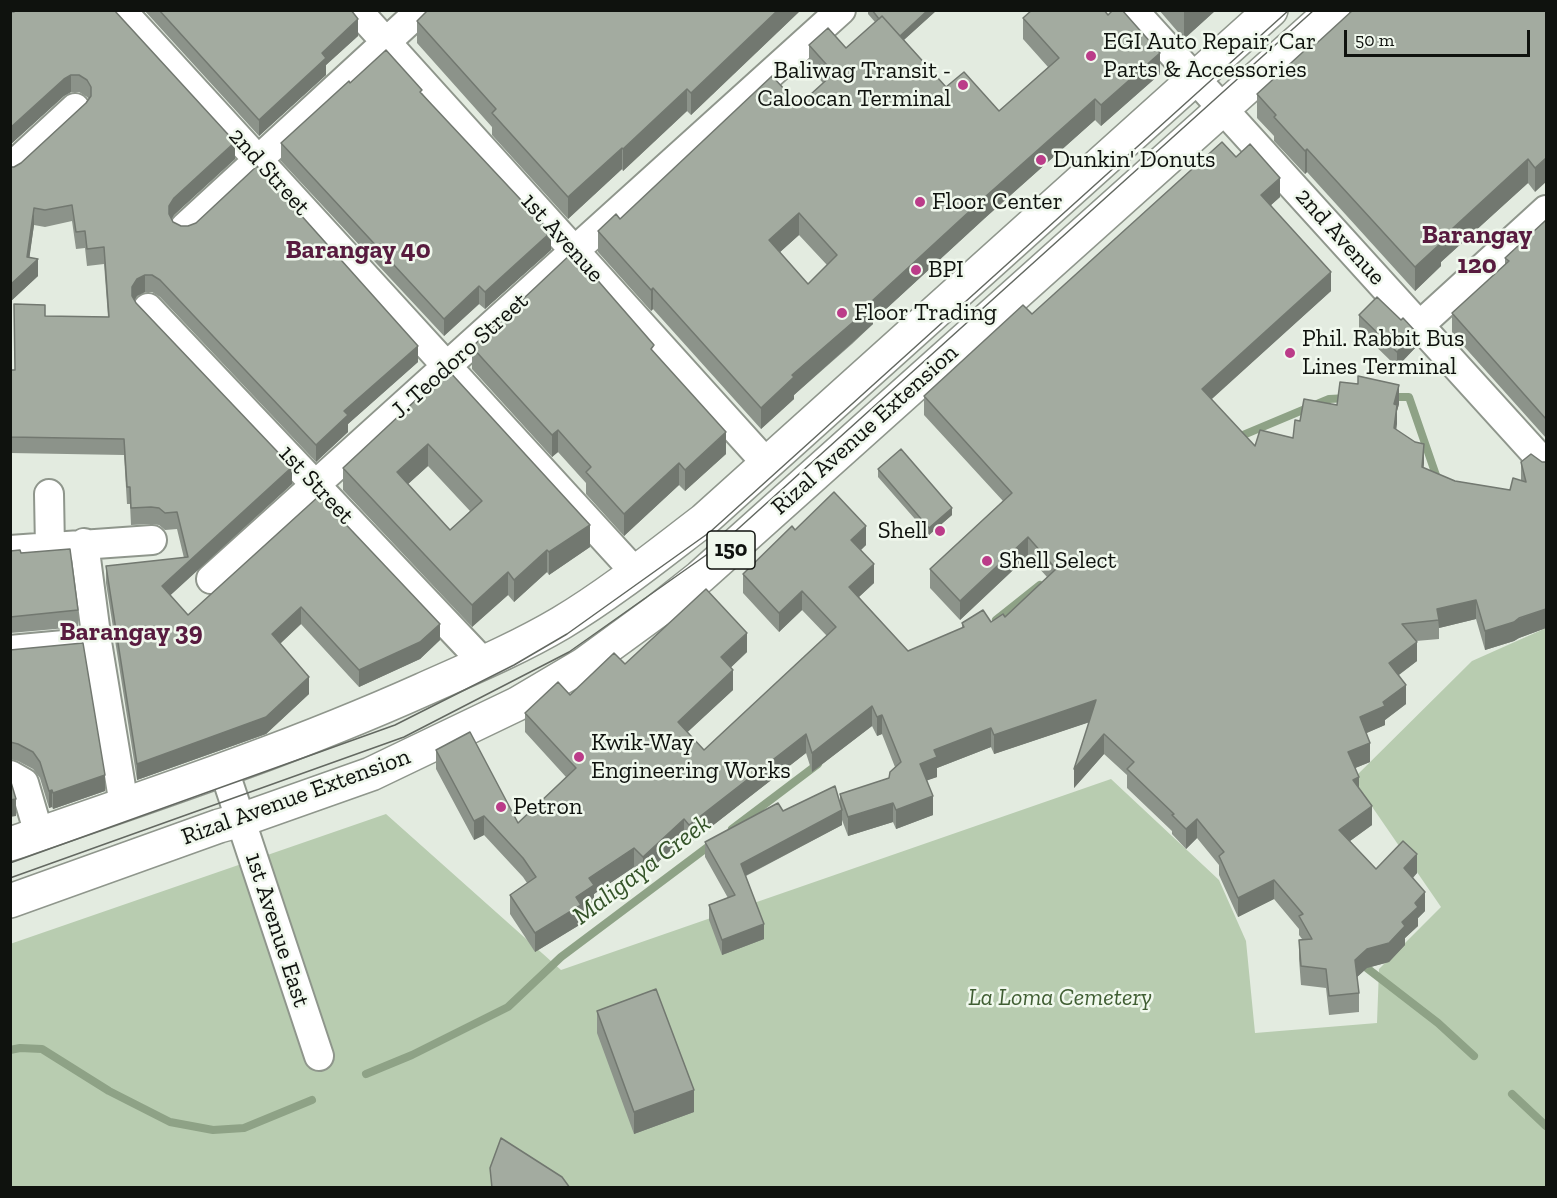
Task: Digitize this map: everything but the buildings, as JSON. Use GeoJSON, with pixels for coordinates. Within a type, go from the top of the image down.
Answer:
{"type":"FeatureCollection","features":[{"type":"Feature","properties":{"kind":"main road","name":"Rizal Avenue Extension"},"geometry":{"type":"LineString","coordinates":[[25,839],[224,770],[352,721],[483,662],[561,623],[635,572],[704,520],[768,465],[1270,10]]}},
{"type":"Feature","properties":{"kind":"main road","name":"Rizal Avenue Extension"},"geometry":{"type":"LineString","coordinates":[[10,901],[371,774],[517,704],[564,676],[657,611],[700,577],[1333,10]]}},
{"type":"Feature","properties":{"kind":"main road"},"geometry":{"type":"LineString","coordinates":[[795,440],[821,470]]}},
{"type":"Feature","properties":{"kind":"street","name":"2nd Street"},"geometry":{"type":"LineString","coordinates":[[122,10],[635,572]]}},
{"type":"Feature","properties":{"kind":"street","name":"1st Avenue"},"geometry":{"type":"LineString","coordinates":[[357,10],[574,253],[768,465]]}},
{"type":"Feature","properties":{"kind":"street"},"geometry":{"type":"LineString","coordinates":[[185,227],[421,10]]}},
{"type":"Feature","properties":{"kind":"street","name":"J. Teodoro Street"},"geometry":{"type":"LineString","coordinates":[[211,579],[841,10]]}},
{"type":"Feature","properties":{"kind":"street","name":"2nd Avenue"},"geometry":{"type":"LineString","coordinates":[[1133,10],[1546,465]]}},
{"type":"Feature","properties":{"kind":"street"},"geometry":{"type":"LineString","coordinates":[[10,168],[75,108]]}},
{"type":"Feature","properties":{"kind":"street"},"geometry":{"type":"LineString","coordinates":[[1420,325],[1546,210]]}},
{"type":"Feature","properties":{"kind":"street","name":"1st Street"},"geometry":{"type":"LineString","coordinates":[[148,308],[483,662]]}},
{"type":"Feature","properties":{"kind":"street"},"geometry":{"type":"LineString","coordinates":[[49,494],[50,548]]}},
{"type":"Feature","properties":{"kind":"street"},"geometry":{"type":"LineString","coordinates":[[10,550],[152,540]]}},
{"type":"Feature","properties":{"kind":"street"},"geometry":{"type":"LineString","coordinates":[[84,543],[96,642],[124,805]]}},
{"type":"Feature","properties":{"kind":"street"},"geometry":{"type":"LineString","coordinates":[[10,650],[96,642]]}},
{"type":"Feature","properties":{"kind":"street","name":"1st Avenue East"},"geometry":{"type":"LineString","coordinates":[[224,770],[319,1056]]}},
{"type":"Feature","properties":{"kind":"street"},"geometry":{"type":"LineString","coordinates":[[10,775],[24,783],[25,839]]}},
{"type":"Feature","properties":{"kind":"green space","name":"La Loma Cemetery"},"geometry":{"type":"Polygon","coordinates":[[[1546,628],[1546,1187],[11,1187],[10,944],[386,814],[561,970],[1111,779],[1219,880],[1246,941],[1255,1033],[1377,1023],[1379,969],[1441,907],[1353,779],[1472,661],[1546,628]]]}},
{"type":"Feature","properties":{"kind":"waterway","name":"Maligaya Creek"},"geometry":{"type":"LineString","coordinates":[[1390,397],[1409,397],[1438,481]]}},
{"type":"Feature","properties":{"kind":"waterway","name":"Maligaya Creek"},"geometry":{"type":"LineString","coordinates":[[1236,438],[1329,399],[1348,398]]}},
{"type":"Feature","properties":{"kind":"waterway","name":"Maligaya Creek"},"geometry":{"type":"LineString","coordinates":[[996,620],[1040,585]]}},
{"type":"Feature","properties":{"kind":"waterway","name":"Maligaya Creek"},"geometry":{"type":"LineString","coordinates":[[732,829],[818,764]]}},
{"type":"Feature","properties":{"kind":"waterway","name":"Maligaya Creek"},"geometry":{"type":"LineString","coordinates":[[366,1074],[412,1055],[508,1007],[561,957],[713,843]]}},
{"type":"Feature","properties":{"kind":"waterway"},"geometry":{"type":"LineString","coordinates":[[1359,962],[1438,1023],[1474,1056]]}},
{"type":"Feature","properties":{"kind":"waterway","name":"Maligaya Creek"},"geometry":{"type":"LineString","coordinates":[[10,1050],[42,1049],[109,1091],[170,1122],[213,1130],[244,1128],[312,1100]]}},
{"type":"Feature","properties":{"kind":"waterway"},"geometry":{"type":"LineString","coordinates":[[1512,1094],[1546,1126]]}},
{"type":"Feature","properties":{"kind":"tram line"},"geometry":{"type":"LineString","coordinates":[[10,863],[395,725],[514,665],[567,634],[710,532],[1289,10]]}},
{"type":"Feature","properties":{"kind":"tram line"},"geometry":{"type":"LineString","coordinates":[[10,878],[404,737],[569,652],[719,546],[1314,10]]}},
{"type":"Feature","properties":{"kind":"place","name":"EGI Auto Repair, Car Parts & Accessories"},"geometry":{"type":"Point","coordinates":[1091,56]}},
{"type":"Feature","properties":{"kind":"place","name":"Baliwag Transit - Caloocan Terminal"},"geometry":{"type":"Point","coordinates":[963,85]}},
{"type":"Feature","properties":{"kind":"place","name":"Dunkin' Donuts"},"geometry":{"type":"Point","coordinates":[1041,160]}},
{"type":"Feature","properties":{"kind":"place","name":"Floor Center"},"geometry":{"type":"Point","coordinates":[920,202]}},
{"type":"Feature","properties":{"kind":"place","name":"BPI"},"geometry":{"type":"Point","coordinates":[916,270]}},
{"type":"Feature","properties":{"kind":"place","name":"Floor Trading"},"geometry":{"type":"Point","coordinates":[842,313]}},
{"type":"Feature","properties":{"kind":"place","name":"Phil. Rabbit Bus Lines Terminal"},"geometry":{"type":"Point","coordinates":[1290,353]}},
{"type":"Feature","properties":{"kind":"place","name":"Shell"},"geometry":{"type":"Point","coordinates":[940,531]}},
{"type":"Feature","properties":{"kind":"place","name":"Shell Select"},"geometry":{"type":"Point","coordinates":[987,561]}},
{"type":"Feature","properties":{"kind":"place","name":"Kwik-Way Engineering Works"},"geometry":{"type":"Point","coordinates":[579,757]}},
{"type":"Feature","properties":{"kind":"place","name":"Petron"},"geometry":{"type":"Point","coordinates":[501,807]}},
{"type":"Feature","properties":{"kind":"district","name":"Barangay 40"},"geometry":{"type":"Point","coordinates":[358,251]}},
{"type":"Feature","properties":{"kind":"district","name":"Barangay 120"},"geometry":{"type":"Point","coordinates":[1477,251]}},
{"type":"Feature","properties":{"kind":"district","name":"Barangay 39"},"geometry":{"type":"Point","coordinates":[131,633]}}]}
